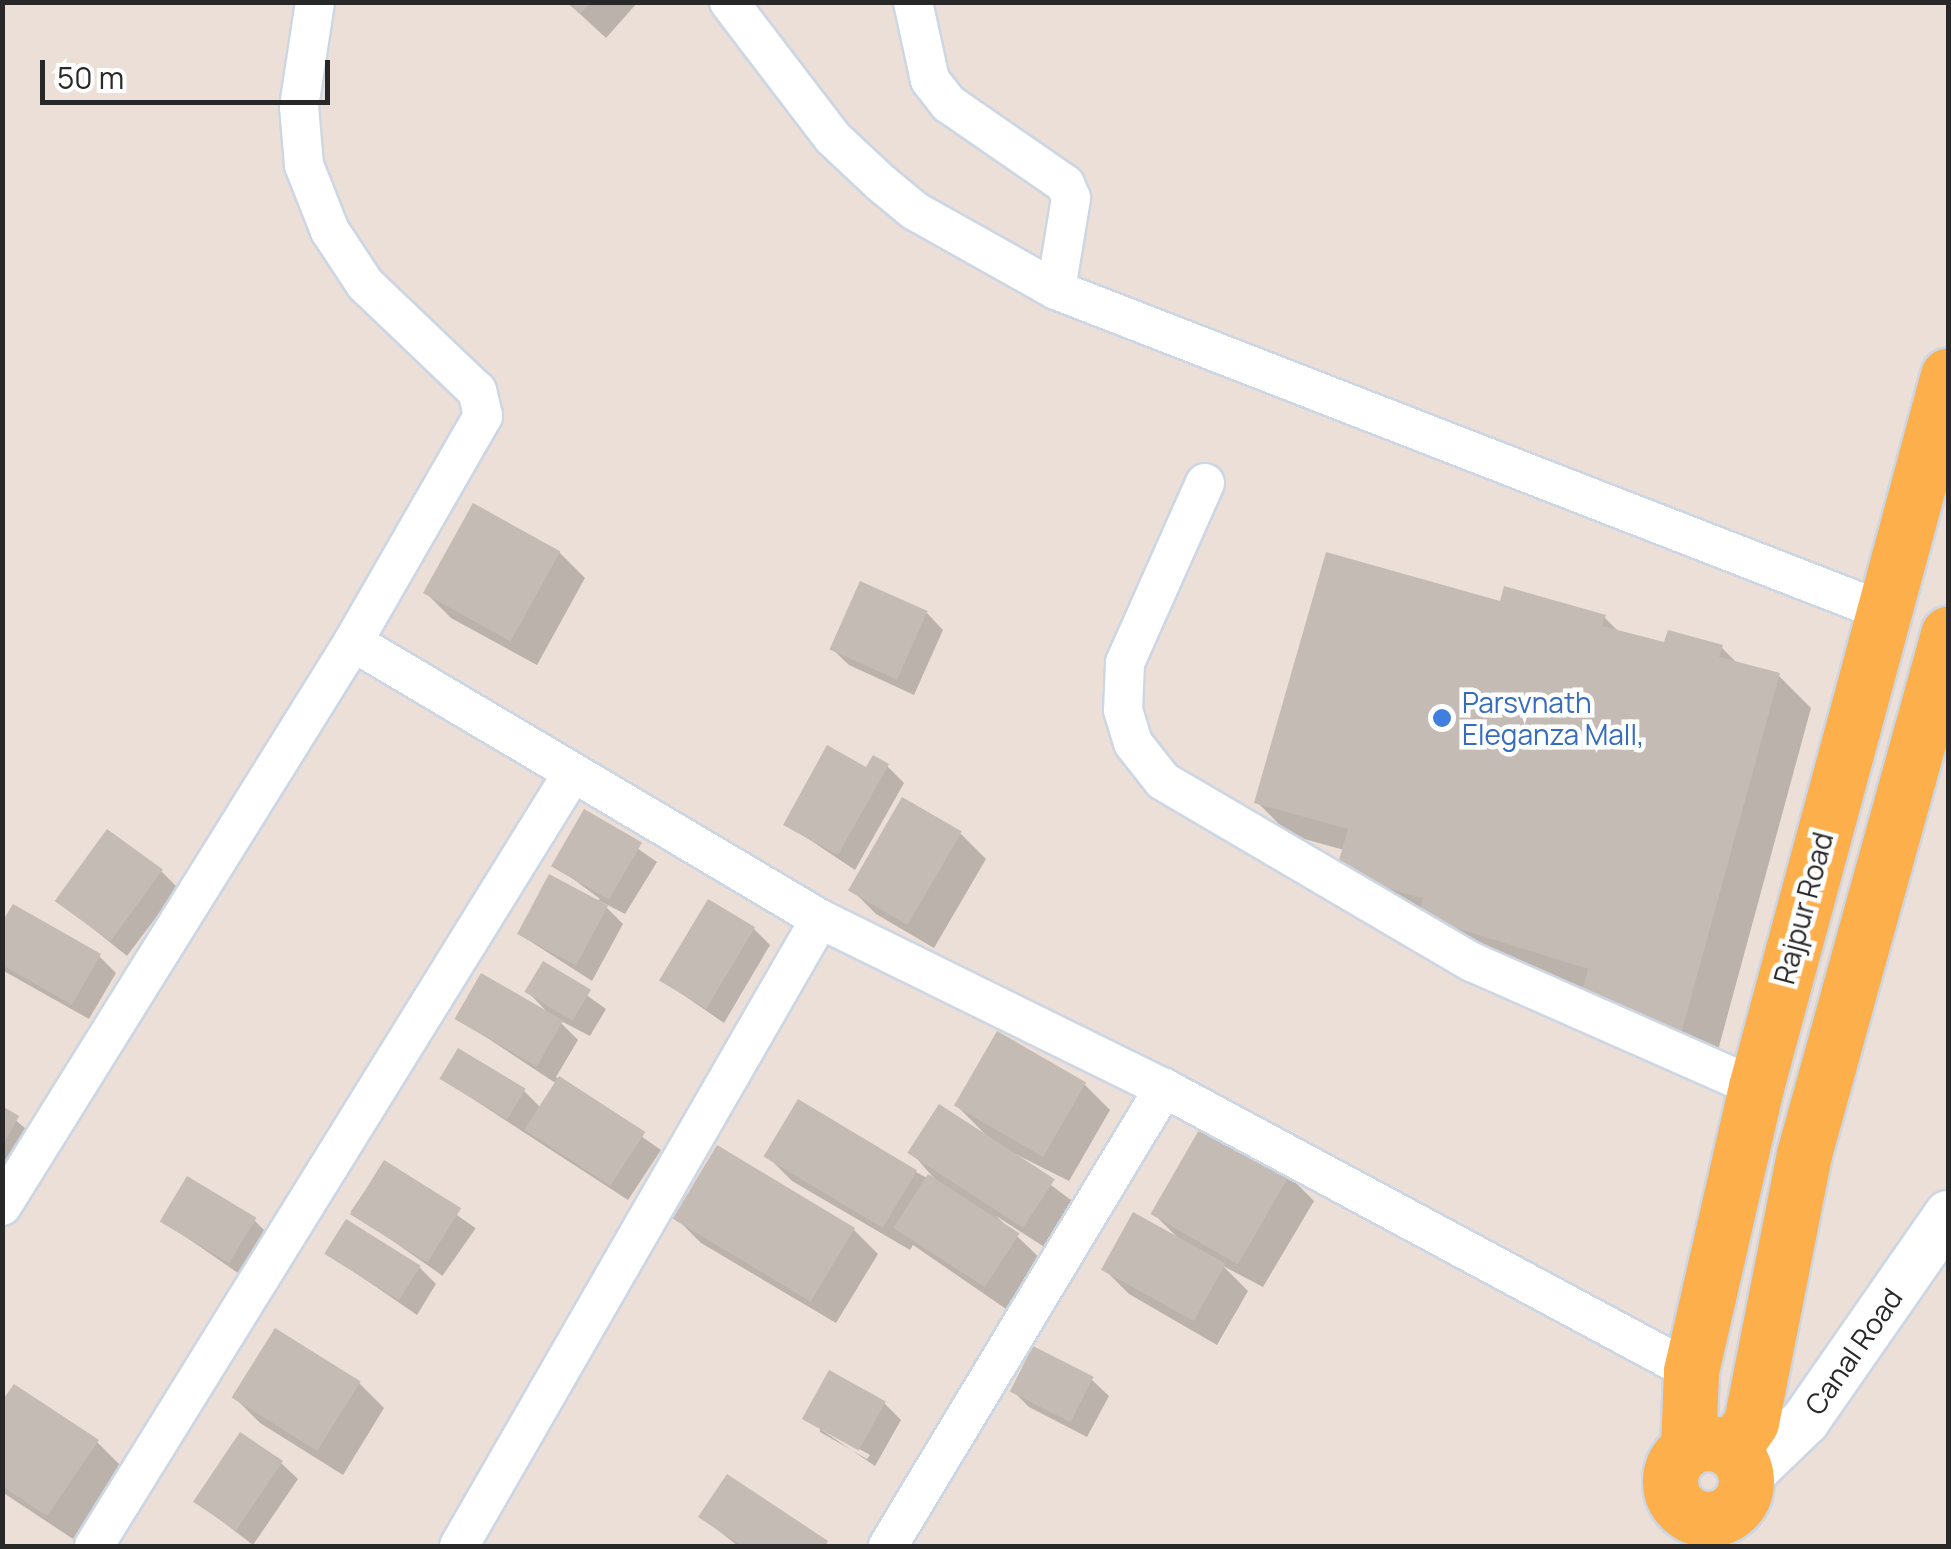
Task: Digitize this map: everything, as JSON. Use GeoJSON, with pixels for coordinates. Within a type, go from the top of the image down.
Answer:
{"type":"FeatureCollection","features":[{"type":"Feature","properties":{"kind":"main road","name":"Rajpur Road"},"geometry":{"type":"LineString","coordinates":[[1709,1499],[1691,1371],[1756,1086],[1880,610],[1948,375]]}},
{"type":"Feature","properties":{"kind":"main road"},"geometry":{"type":"LineString","coordinates":[[1709,1499],[1751,1422],[1804,1154],[1948,634]]}},
{"type":"Feature","properties":{"kind":"street"},"geometry":{"type":"LineString","coordinates":[[2,1206],[354,642],[466,452],[483,403],[365,284],[330,231],[304,165],[299,107],[315,2]]}},
{"type":"Feature","properties":{"kind":"street"},"geometry":{"type":"LineString","coordinates":[[729,2],[833,138],[881,183],[915,211],[1056,290],[1880,610]]}},
{"type":"Feature","properties":{"kind":"street"},"geometry":{"type":"LineString","coordinates":[[913,2],[930,80],[950,104],[1065,184],[1071,198],[1056,290]]}},
{"type":"Feature","properties":{"kind":"street"},"geometry":{"type":"LineString","coordinates":[[1205,484],[1124,664],[1124,710],[1133,743],[1163,782],[1472,962],[1756,1086]]}},
{"type":"Feature","properties":{"kind":"street"},"geometry":{"type":"LineString","coordinates":[[354,642],[820,920],[1164,1088],[1691,1371]]}},
{"type":"Feature","properties":{"kind":"street"},"geometry":{"type":"LineString","coordinates":[[94,1546],[572,774]]}},
{"type":"Feature","properties":{"kind":"street"},"geometry":{"type":"LineString","coordinates":[[459,1546],[820,920]]}},
{"type":"Feature","properties":{"kind":"street"},"geometry":{"type":"LineString","coordinates":[[888,1546],[1164,1088]]}},
{"type":"Feature","properties":{"kind":"street","name":"Canal Road"},"geometry":{"type":"LineString","coordinates":[[1709,1499],[1805,1421],[1948,1215]]}},
{"type":"Feature","properties":{"kind":"building"},"geometry":{"type":"Polygon","coordinates":[[[566,2],[591,2],[580,14],[566,2]]]}},
{"type":"Feature","properties":{"kind":"building"},"geometry":{"type":"Polygon","coordinates":[[[473,503],[560,551],[511,642],[423,593],[473,503]]]}},
{"type":"Feature","properties":{"kind":"building","name":"Parsvnath Eleganza Mall,"},"geometry":{"type":"Polygon","coordinates":[[[1326,552],[1500,601],[1504,586],[1606,615],[1602,626],[1664,642],[1668,630],[1723,645],[1719,657],[1780,673],[1681,1034],[1578,1006],[1588,969],[1418,916],[1423,898],[1335,874],[1348,829],[1254,803],[1326,552]]]}},
{"type":"Feature","properties":{"kind":"building"},"geometry":{"type":"Polygon","coordinates":[[[860,581],[928,611],[897,680],[829,650],[860,581]]]}},
{"type":"Feature","properties":{"kind":"building"},"geometry":{"type":"Polygon","coordinates":[[[827,745],[866,767],[873,755],[889,764],[838,855],[783,825],[827,745]]]}},
{"type":"Feature","properties":{"kind":"building"},"geometry":{"type":"Polygon","coordinates":[[[902,797],[962,832],[908,925],[848,891],[902,797]]]}},
{"type":"Feature","properties":{"kind":"building"},"geometry":{"type":"Polygon","coordinates":[[[584,809],[642,842],[609,900],[551,866],[584,809]]]}},
{"type":"Feature","properties":{"kind":"building"},"geometry":{"type":"Polygon","coordinates":[[[107,829],[163,870],[111,942],[55,901],[107,829]]]}},
{"type":"Feature","properties":{"kind":"building"},"geometry":{"type":"Polygon","coordinates":[[[549,874],[608,905],[576,965],[517,934],[549,874]]]}},
{"type":"Feature","properties":{"kind":"building"},"geometry":{"type":"Polygon","coordinates":[[[708,899],[755,927],[706,1009],[659,980],[708,899]]]}},
{"type":"Feature","properties":{"kind":"building"},"geometry":{"type":"Polygon","coordinates":[[[13,904],[101,954],[72,1005],[2,965],[2,922],[13,904]]]}},
{"type":"Feature","properties":{"kind":"building"},"geometry":{"type":"Polygon","coordinates":[[[543,961],[591,990],[572,1021],[524,992],[543,961]]]}},
{"type":"Feature","properties":{"kind":"building"},"geometry":{"type":"Polygon","coordinates":[[[481,973],[563,1020],[537,1066],[455,1019],[481,973]]]}},
{"type":"Feature","properties":{"kind":"building"},"geometry":{"type":"Polygon","coordinates":[[[997,1031],[1086,1082],[1043,1157],[954,1105],[997,1031]]]}},
{"type":"Feature","properties":{"kind":"building"},"geometry":{"type":"Polygon","coordinates":[[[458,1048],[526,1089],[507,1120],[439,1079],[458,1048]]]}},
{"type":"Feature","properties":{"kind":"building"},"geometry":{"type":"Polygon","coordinates":[[[559,1076],[645,1132],[611,1186],[524,1130],[559,1076]]]}},
{"type":"Feature","properties":{"kind":"building"},"geometry":{"type":"Polygon","coordinates":[[[798,1099],[917,1171],[883,1228],[763,1156],[798,1099]]]}},
{"type":"Feature","properties":{"kind":"building"},"geometry":{"type":"Polygon","coordinates":[[[939,1104],[1055,1179],[1023,1228],[907,1153],[939,1104]]]}},
{"type":"Feature","properties":{"kind":"building"},"geometry":{"type":"Polygon","coordinates":[[[2,1106],[19,1116],[2,1147],[2,1106]]]}},
{"type":"Feature","properties":{"kind":"building"},"geometry":{"type":"Polygon","coordinates":[[[1203,1123],[1290,1174],[1238,1264],[1150,1214],[1203,1123]]]}},
{"type":"Feature","properties":{"kind":"building"},"geometry":{"type":"Polygon","coordinates":[[[717,1145],[855,1228],[811,1302],[673,1219],[717,1145]]]}},
{"type":"Feature","properties":{"kind":"building"},"geometry":{"type":"Polygon","coordinates":[[[384,1160],[461,1208],[427,1262],[350,1214],[384,1160]]]}},
{"type":"Feature","properties":{"kind":"building"},"geometry":{"type":"Polygon","coordinates":[[[928,1174],[1019,1233],[985,1287],[893,1228],[928,1174]]]}},
{"type":"Feature","properties":{"kind":"building"},"geometry":{"type":"Polygon","coordinates":[[[187,1176],[256,1218],[229,1263],[160,1221],[187,1176]]]}},
{"type":"Feature","properties":{"kind":"building"},"geometry":{"type":"Polygon","coordinates":[[[1133,1212],[1226,1263],[1194,1321],[1101,1270],[1133,1212]]]}},
{"type":"Feature","properties":{"kind":"building"},"geometry":{"type":"Polygon","coordinates":[[[346,1219],[421,1266],[399,1300],[324,1254],[346,1219]]]}},
{"type":"Feature","properties":{"kind":"building"},"geometry":{"type":"Polygon","coordinates":[[[275,1328],[361,1382],[317,1451],[232,1398],[275,1328]]]}},
{"type":"Feature","properties":{"kind":"building"},"geometry":{"type":"Polygon","coordinates":[[[1033,1346],[1094,1377],[1070,1422],[1010,1391],[1033,1346]]]}},
{"type":"Feature","properties":{"kind":"building"},"geometry":{"type":"Polygon","coordinates":[[[829,1370],[886,1402],[859,1450],[802,1419],[829,1370]]]}},
{"type":"Feature","properties":{"kind":"building"},"geometry":{"type":"Polygon","coordinates":[[[14,1384],[99,1440],[47,1516],[2,1486],[2,1401],[14,1384]]]}},
{"type":"Feature","properties":{"kind":"building"},"geometry":{"type":"Polygon","coordinates":[[[240,1432],[283,1461],[236,1531],[193,1502],[240,1432]]]}},
{"type":"Feature","properties":{"kind":"building"},"geometry":{"type":"Polygon","coordinates":[[[727,1474],[828,1541],[824,1546],[742,1546],[698,1517],[727,1474]]]}},
{"type":"Feature","properties":{"kind":"place","name":"Parsvnath Eleganza Mall,"},"geometry":{"type":"Point","coordinates":[1442,718]}}]}
